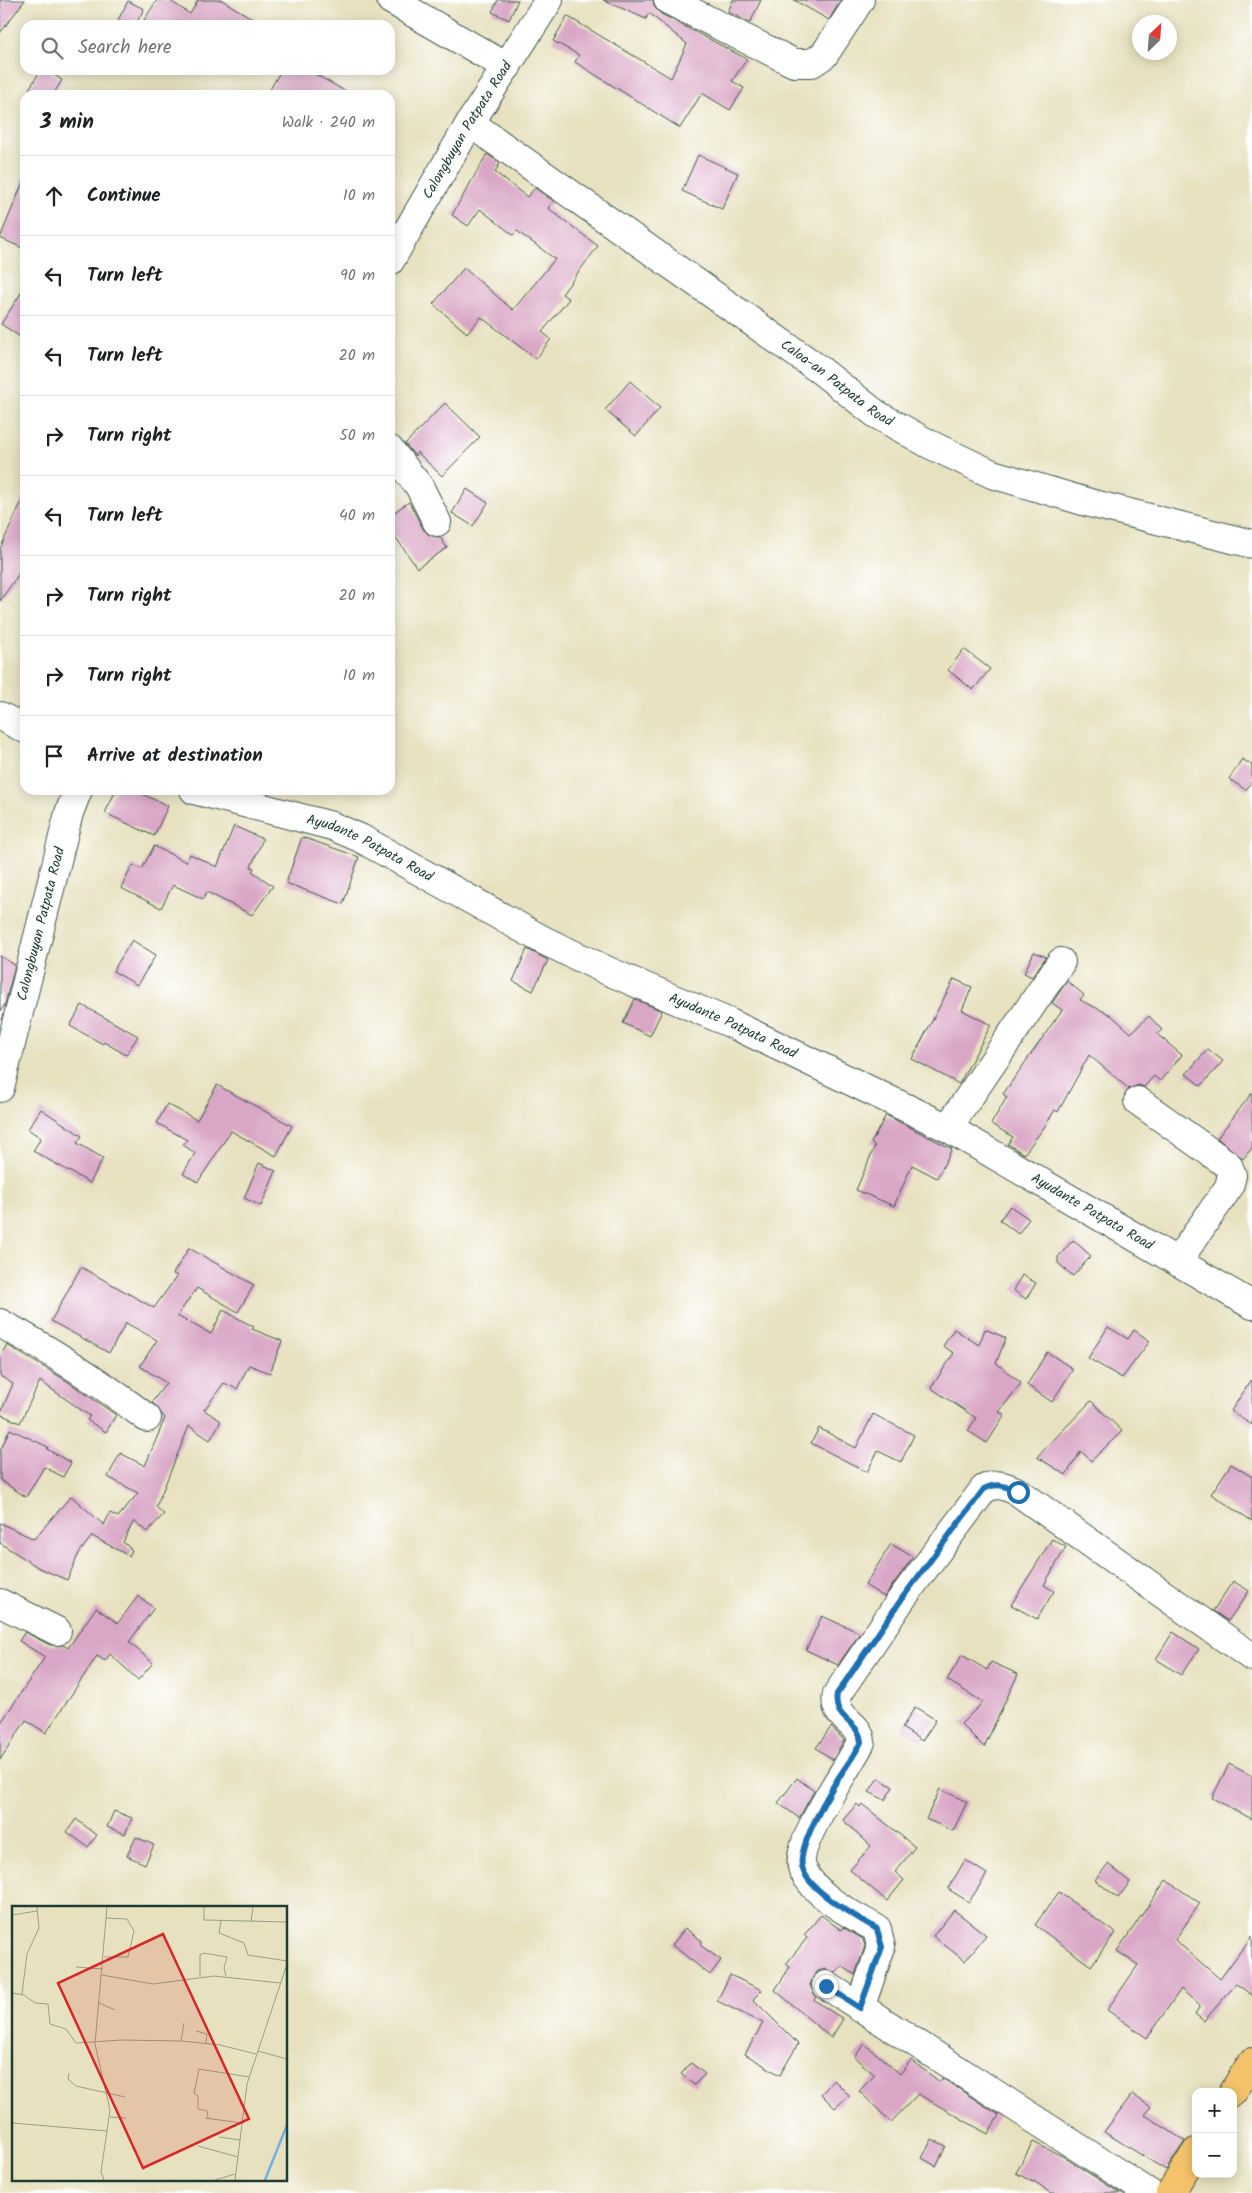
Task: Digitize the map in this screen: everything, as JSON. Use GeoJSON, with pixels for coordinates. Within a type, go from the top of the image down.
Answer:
{"type":"FeatureCollection","features":[{"type":"Feature","properties":{"kind":"main road"},"geometry":{"type":"LineString","coordinates":[[1236,2088],[1252,2062]]}},
{"type":"Feature","properties":{"kind":"main road"},"geometry":{"type":"LineString","coordinates":[[1170,2193],[1192,2158]]}},
{"type":"Feature","properties":{"kind":"street"},"geometry":{"type":"LineString","coordinates":[[391,0],[506,67]]}},
{"type":"Feature","properties":{"kind":"street","name":"Calongbuyan Patpata Road"},"geometry":{"type":"LineString","coordinates":[[395,252],[470,123],[550,0]]}},
{"type":"Feature","properties":{"kind":"street"},"geometry":{"type":"LineString","coordinates":[[668,0],[794,63],[812,63],[824,55],[833,44],[860,0]]}},
{"type":"Feature","properties":{"kind":"street","name":"Caloa-an Patpata Road"},"geometry":{"type":"LineString","coordinates":[[470,123],[820,370],[876,414],[929,444],[992,474],[1090,503],[1252,544]]}},
{"type":"Feature","properties":{"kind":"street"},"geometry":{"type":"LineString","coordinates":[[395,456],[419,486],[437,522]]}},
{"type":"Feature","properties":{"kind":"street"},"geometry":{"type":"LineString","coordinates":[[0,716],[20,726]]}},
{"type":"Feature","properties":{"kind":"street","name":"Calongbuyan Patpata Road"},"geometry":{"type":"LineString","coordinates":[[0,1088],[64,832],[76,795]]}},
{"type":"Feature","properties":{"kind":"street","name":"Ayudante Patpata Road"},"geometry":{"type":"LineString","coordinates":[[213,795],[332,826],[360,838],[551,944],[730,1024],[948,1128],[1252,1305]]}},
{"type":"Feature","properties":{"kind":"street"},"geometry":{"type":"LineString","coordinates":[[948,1128],[1061,962]]}},
{"type":"Feature","properties":{"kind":"street"},"geometry":{"type":"LineString","coordinates":[[1138,1100],[1228,1165],[1232,1175],[1229,1187],[1177,1262]]}},
{"type":"Feature","properties":{"kind":"street"},"geometry":{"type":"LineString","coordinates":[[0,1323],[81,1370],[147,1418]]}},
{"type":"Feature","properties":{"kind":"street"},"geometry":{"type":"LineString","coordinates":[[860,2008],[882,1947],[877,1929],[833,1903],[810,1880],[802,1868],[802,1858],[810,1835],[833,1786],[861,1742],[857,1732],[838,1712],[835,1703],[837,1694],[903,1597],[984,1489],[993,1484],[1003,1484],[1018,1492],[1252,1657]]}},
{"type":"Feature","properties":{"kind":"street"},"geometry":{"type":"LineString","coordinates":[[0,1603],[58,1631]]}},
{"type":"Feature","properties":{"kind":"street"},"geometry":{"type":"LineString","coordinates":[[826,1986],[1149,2193]]}},
{"type":"Feature","properties":{"kind":"building"},"geometry":{"type":"Polygon","coordinates":[[[0,0],[25,0],[0,33],[0,0]]]}},
{"type":"Feature","properties":{"kind":"building"},"geometry":{"type":"Polygon","coordinates":[[[157,0],[169,0],[190,14],[198,0],[222,0],[255,20],[144,20],[157,0]]]}},
{"type":"Feature","properties":{"kind":"building"},"geometry":{"type":"Polygon","coordinates":[[[498,0],[518,0],[509,20],[492,12],[498,0]]]}},
{"type":"Feature","properties":{"kind":"building"},"geometry":{"type":"Polygon","coordinates":[[[603,0],[653,0],[655,8],[661,14],[747,59],[732,81],[744,88],[730,110],[702,93],[680,128],[575,62],[579,55],[553,41],[567,16],[671,78],[687,44],[649,13],[646,19],[603,0]]]}},
{"type":"Feature","properties":{"kind":"building"},"geometry":{"type":"Polygon","coordinates":[[[733,0],[761,0],[750,23],[728,12],[733,0]]]}},
{"type":"Feature","properties":{"kind":"building"},"geometry":{"type":"Polygon","coordinates":[[[794,0],[841,0],[829,20],[794,0]]]}},
{"type":"Feature","properties":{"kind":"building"},"geometry":{"type":"Polygon","coordinates":[[[128,1],[144,9],[138,20],[118,20],[128,1]]]}},
{"type":"Feature","properties":{"kind":"building"},"geometry":{"type":"Polygon","coordinates":[[[38,75],[54,75],[62,80],[56,90],[29,89],[38,75]]]}},
{"type":"Feature","properties":{"kind":"building"},"geometry":{"type":"Polygon","coordinates":[[[278,75],[317,75],[343,90],[270,90],[278,75]]]}},
{"type":"Feature","properties":{"kind":"building"},"geometry":{"type":"Polygon","coordinates":[[[487,154],[500,163],[495,172],[527,197],[535,188],[554,201],[548,208],[598,246],[562,294],[569,299],[542,332],[551,339],[536,359],[481,317],[467,333],[433,304],[464,268],[513,310],[555,259],[517,231],[513,235],[480,209],[468,226],[452,215],[487,154]]]}},
{"type":"Feature","properties":{"kind":"building"},"geometry":{"type":"Polygon","coordinates":[[[698,155],[738,173],[722,209],[682,191],[698,155]]]}},
{"type":"Feature","properties":{"kind":"building"},"geometry":{"type":"Polygon","coordinates":[[[20,189],[20,247],[0,238],[20,189]]]}},
{"type":"Feature","properties":{"kind":"building"},"geometry":{"type":"Polygon","coordinates":[[[20,295],[20,337],[1,324],[20,295]]]}},
{"type":"Feature","properties":{"kind":"building"},"geometry":{"type":"Polygon","coordinates":[[[630,381],[660,408],[636,436],[605,410],[630,381]]]}},
{"type":"Feature","properties":{"kind":"building"},"geometry":{"type":"Polygon","coordinates":[[[445,403],[480,437],[442,476],[417,452],[415,456],[405,444],[445,403]]]}},
{"type":"Feature","properties":{"kind":"building"},"geometry":{"type":"Polygon","coordinates":[[[467,489],[488,503],[473,526],[452,513],[467,489]]]}},
{"type":"Feature","properties":{"kind":"building"},"geometry":{"type":"Polygon","coordinates":[[[409,502],[423,529],[429,535],[440,537],[447,548],[417,568],[395,536],[395,512],[409,502]]]}},
{"type":"Feature","properties":{"kind":"building"},"geometry":{"type":"Polygon","coordinates":[[[20,505],[20,572],[0,601],[0,549],[20,505]]]}},
{"type":"Feature","properties":{"kind":"building"},"geometry":{"type":"Polygon","coordinates":[[[964,649],[990,669],[973,690],[948,670],[964,649]]]}},
{"type":"Feature","properties":{"kind":"building"},"geometry":{"type":"Polygon","coordinates":[[[1242,759],[1252,765],[1252,781],[1246,790],[1229,779],[1242,759]]]}},
{"type":"Feature","properties":{"kind":"building"},"geometry":{"type":"Polygon","coordinates":[[[114,795],[145,795],[168,806],[154,836],[105,813],[114,795]]]}},
{"type":"Feature","properties":{"kind":"building"},"geometry":{"type":"Polygon","coordinates":[[[234,826],[263,839],[251,867],[254,868],[252,871],[273,886],[252,915],[207,892],[203,899],[173,885],[161,908],[121,888],[133,865],[142,869],[154,846],[186,862],[190,854],[217,867],[234,826]]]}},
{"type":"Feature","properties":{"kind":"building"},"geometry":{"type":"Polygon","coordinates":[[[302,837],[359,857],[343,904],[286,883],[302,837]]]}},
{"type":"Feature","properties":{"kind":"building"},"geometry":{"type":"Polygon","coordinates":[[[132,940],[156,955],[137,985],[113,971],[132,940]]]}},
{"type":"Feature","properties":{"kind":"building"},"geometry":{"type":"Polygon","coordinates":[[[527,949],[548,960],[533,991],[513,981],[527,949]]]}},
{"type":"Feature","properties":{"kind":"building"},"geometry":{"type":"Polygon","coordinates":[[[1034,952],[1046,957],[1032,977],[1024,973],[1034,952]]]}},
{"type":"Feature","properties":{"kind":"building"},"geometry":{"type":"Polygon","coordinates":[[[0,956],[15,965],[5,1004],[0,1012],[0,956]]]}},
{"type":"Feature","properties":{"kind":"building"},"geometry":{"type":"Polygon","coordinates":[[[954,979],[972,987],[962,1010],[991,1025],[959,1084],[912,1059],[954,979]]]}},
{"type":"Feature","properties":{"kind":"building"},"geometry":{"type":"Polygon","coordinates":[[[1067,981],[1084,995],[1080,1000],[1111,1015],[1131,1033],[1149,1016],[1162,1030],[1157,1034],[1182,1055],[1160,1081],[1154,1076],[1144,1087],[1139,1085],[1129,1089],[1089,1055],[1058,1112],[1055,1110],[1024,1154],[1008,1144],[1013,1137],[991,1124],[1007,1097],[1003,1094],[1062,1010],[1052,1003],[1067,981]]]}},
{"type":"Feature","properties":{"kind":"building"},"geometry":{"type":"Polygon","coordinates":[[[635,999],[662,1011],[650,1036],[623,1023],[635,999]]]}},
{"type":"Feature","properties":{"kind":"building"},"geometry":{"type":"Polygon","coordinates":[[[82,1005],[138,1036],[126,1055],[70,1026],[82,1005]]]}},
{"type":"Feature","properties":{"kind":"building"},"geometry":{"type":"Polygon","coordinates":[[[1208,1049],[1223,1061],[1201,1086],[1186,1074],[1208,1049]]]}},
{"type":"Feature","properties":{"kind":"building"},"geometry":{"type":"Polygon","coordinates":[[[217,1085],[292,1126],[276,1156],[231,1131],[198,1182],[183,1174],[195,1153],[183,1145],[187,1140],[157,1123],[167,1104],[197,1120],[217,1085]]]}},
{"type":"Feature","properties":{"kind":"building"},"geometry":{"type":"Polygon","coordinates":[[[1252,1093],[1252,1148],[1243,1159],[1217,1138],[1252,1093]]]}},
{"type":"Feature","properties":{"kind":"building"},"geometry":{"type":"Polygon","coordinates":[[[41,1109],[82,1136],[77,1143],[103,1158],[90,1183],[33,1151],[41,1138],[28,1129],[41,1109]]]}},
{"type":"Feature","properties":{"kind":"building"},"geometry":{"type":"Polygon","coordinates":[[[886,1115],[952,1149],[937,1178],[912,1165],[894,1206],[856,1190],[875,1146],[871,1143],[886,1115]]]}},
{"type":"Feature","properties":{"kind":"building"},"geometry":{"type":"Polygon","coordinates":[[[259,1163],[276,1171],[261,1206],[244,1198],[259,1163]]]}},
{"type":"Feature","properties":{"kind":"building"},"geometry":{"type":"Polygon","coordinates":[[[1010,1206],[1029,1219],[1018,1234],[1000,1220],[1010,1206]]]}},
{"type":"Feature","properties":{"kind":"building"},"geometry":{"type":"Polygon","coordinates":[[[1073,1240],[1091,1256],[1073,1276],[1058,1263],[1058,1257],[1073,1240]]]}},
{"type":"Feature","properties":{"kind":"building"},"geometry":{"type":"Polygon","coordinates":[[[189,1248],[254,1285],[238,1312],[197,1288],[177,1316],[211,1334],[223,1310],[254,1327],[252,1329],[282,1341],[270,1373],[249,1365],[237,1389],[224,1383],[204,1410],[221,1421],[210,1440],[189,1426],[156,1507],[164,1514],[147,1532],[134,1521],[123,1542],[132,1550],[129,1556],[92,1536],[79,1553],[67,1580],[39,1568],[0,1543],[0,1523],[34,1539],[71,1496],[104,1525],[110,1513],[118,1517],[138,1493],[108,1477],[120,1453],[145,1466],[165,1418],[152,1402],[166,1383],[140,1366],[157,1340],[126,1323],[109,1353],[51,1321],[81,1267],[154,1308],[177,1276],[173,1274],[189,1248]]]}},
{"type":"Feature","properties":{"kind":"building"},"geometry":{"type":"Polygon","coordinates":[[[1022,1275],[1036,1283],[1026,1299],[1013,1290],[1022,1275]]]}},
{"type":"Feature","properties":{"kind":"building"},"geometry":{"type":"Polygon","coordinates":[[[1108,1327],[1128,1339],[1134,1330],[1150,1341],[1122,1378],[1088,1358],[1108,1327]]]}},
{"type":"Feature","properties":{"kind":"building"},"geometry":{"type":"Polygon","coordinates":[[[954,1329],[979,1345],[985,1329],[1006,1338],[996,1363],[1021,1383],[999,1412],[1005,1415],[987,1443],[968,1431],[976,1418],[931,1388],[954,1353],[943,1346],[954,1329]]]}},
{"type":"Feature","properties":{"kind":"building"},"geometry":{"type":"Polygon","coordinates":[[[7,1345],[67,1381],[116,1415],[106,1432],[87,1420],[90,1416],[40,1381],[20,1423],[0,1414],[13,1384],[0,1376],[0,1356],[7,1345]]]}},
{"type":"Feature","properties":{"kind":"building"},"geometry":{"type":"Polygon","coordinates":[[[1047,1352],[1073,1369],[1052,1402],[1027,1385],[1047,1352]]]}},
{"type":"Feature","properties":{"kind":"building"},"geometry":{"type":"Polygon","coordinates":[[[1252,1379],[1252,1425],[1231,1411],[1252,1379]]]}},
{"type":"Feature","properties":{"kind":"building"},"geometry":{"type":"Polygon","coordinates":[[[1091,1401],[1122,1431],[1091,1461],[1081,1451],[1066,1475],[1037,1457],[1091,1401]]]}},
{"type":"Feature","properties":{"kind":"building"},"geometry":{"type":"Polygon","coordinates":[[[873,1414],[914,1435],[901,1462],[878,1451],[867,1472],[811,1443],[819,1428],[856,1448],[873,1414]]]}},
{"type":"Feature","properties":{"kind":"building"},"geometry":{"type":"Polygon","coordinates":[[[10,1429],[48,1447],[47,1449],[71,1463],[63,1477],[44,1467],[26,1497],[0,1480],[0,1451],[10,1429]]]}},
{"type":"Feature","properties":{"kind":"building"},"geometry":{"type":"Polygon","coordinates":[[[1231,1464],[1252,1477],[1252,1521],[1211,1494],[1231,1464]]]}},
{"type":"Feature","properties":{"kind":"building"},"geometry":{"type":"Polygon","coordinates":[[[1052,1539],[1066,1547],[1044,1585],[1054,1591],[1037,1619],[1011,1605],[1052,1539]]]}},
{"type":"Feature","properties":{"kind":"building"},"geometry":{"type":"Polygon","coordinates":[[[891,1544],[913,1557],[884,1597],[865,1585],[891,1544]]]}},
{"type":"Feature","properties":{"kind":"building"},"geometry":{"type":"Polygon","coordinates":[[[1233,1581],[1249,1591],[1228,1621],[1213,1611],[1233,1581]]]}},
{"type":"Feature","properties":{"kind":"building"},"geometry":{"type":"Polygon","coordinates":[[[138,1596],[154,1608],[129,1642],[153,1663],[138,1680],[110,1654],[105,1661],[97,1656],[46,1733],[26,1720],[0,1760],[0,1724],[45,1657],[19,1641],[25,1632],[50,1645],[63,1645],[68,1648],[96,1608],[118,1623],[138,1596]]]}},
{"type":"Feature","properties":{"kind":"building"},"geometry":{"type":"Polygon","coordinates":[[[822,1616],[860,1633],[838,1665],[806,1650],[822,1616]]]}},
{"type":"Feature","properties":{"kind":"building"},"geometry":{"type":"Polygon","coordinates":[[[1173,1632],[1199,1649],[1181,1675],[1156,1659],[1173,1632]]]}},
{"type":"Feature","properties":{"kind":"building"},"geometry":{"type":"Polygon","coordinates":[[[962,1655],[987,1670],[991,1662],[1018,1674],[984,1747],[961,1724],[983,1702],[947,1680],[962,1655]]]}},
{"type":"Feature","properties":{"kind":"building"},"geometry":{"type":"Polygon","coordinates":[[[915,1707],[936,1720],[922,1741],[902,1728],[915,1707]]]}},
{"type":"Feature","properties":{"kind":"building"},"geometry":{"type":"Polygon","coordinates":[[[831,1727],[844,1740],[833,1760],[816,1748],[831,1727]]]}},
{"type":"Feature","properties":{"kind":"building"},"geometry":{"type":"Polygon","coordinates":[[[1229,1764],[1252,1776],[1252,1819],[1212,1798],[1229,1764]]]}},
{"type":"Feature","properties":{"kind":"building"},"geometry":{"type":"Polygon","coordinates":[[[797,1778],[814,1791],[799,1818],[778,1803],[797,1778]]]}},
{"type":"Feature","properties":{"kind":"building"},"geometry":{"type":"Polygon","coordinates":[[[878,1778],[893,1787],[885,1800],[869,1792],[878,1778]]]}},
{"type":"Feature","properties":{"kind":"building"},"geometry":{"type":"Polygon","coordinates":[[[940,1789],[967,1802],[953,1831],[926,1819],[940,1789]]]}},
{"type":"Feature","properties":{"kind":"building"},"geometry":{"type":"Polygon","coordinates":[[[857,1804],[860,1807],[862,1804],[915,1847],[895,1872],[904,1880],[887,1901],[850,1870],[871,1846],[843,1820],[857,1804]]]}},
{"type":"Feature","properties":{"kind":"building"},"geometry":{"type":"Polygon","coordinates":[[[114,1811],[132,1818],[125,1834],[107,1827],[114,1811]]]}},
{"type":"Feature","properties":{"kind":"building"},"geometry":{"type":"Polygon","coordinates":[[[76,1819],[97,1835],[88,1847],[67,1832],[76,1819]]]}},
{"type":"Feature","properties":{"kind":"building"},"geometry":{"type":"Polygon","coordinates":[[[136,1837],[154,1845],[145,1864],[127,1856],[136,1837]]]}},
{"type":"Feature","properties":{"kind":"building"},"geometry":{"type":"Polygon","coordinates":[[[965,1860],[987,1874],[969,1902],[948,1889],[965,1860]]]}},
{"type":"Feature","properties":{"kind":"building"},"geometry":{"type":"Polygon","coordinates":[[[1108,1864],[1130,1882],[1118,1898],[1095,1880],[1108,1864]]]}},
{"type":"Feature","properties":{"kind":"building"},"geometry":{"type":"Polygon","coordinates":[[[1166,1880],[1200,1903],[1175,1940],[1220,1979],[1252,1936],[1252,1995],[1236,1984],[1204,2021],[1195,2014],[1200,2006],[1181,1989],[1147,2038],[1107,2010],[1138,1965],[1117,1951],[1166,1880]]]}},
{"type":"Feature","properties":{"kind":"building"},"geometry":{"type":"Polygon","coordinates":[[[1059,1892],[1115,1933],[1091,1966],[1035,1925],[1059,1892]]]}},
{"type":"Feature","properties":{"kind":"building"},"geometry":{"type":"Polygon","coordinates":[[[954,1910],[986,1935],[965,1961],[933,1936],[954,1910]]]}},
{"type":"Feature","properties":{"kind":"building"},"geometry":{"type":"Polygon","coordinates":[[[821,1915],[841,1930],[843,1927],[863,1939],[865,1946],[855,1975],[842,1966],[836,1973],[826,1969],[818,1971],[810,1985],[816,1997],[814,2000],[843,2019],[831,2038],[775,1990],[790,1967],[786,1964],[807,1938],[804,1935],[821,1915]]]}},
{"type":"Feature","properties":{"kind":"building"},"geometry":{"type":"Polygon","coordinates":[[[685,1928],[702,1941],[700,1945],[721,1960],[710,1975],[672,1945],[685,1928]]]}},
{"type":"Feature","properties":{"kind":"building"},"geometry":{"type":"Polygon","coordinates":[[[730,1975],[762,1990],[753,1999],[798,2044],[780,2075],[745,2054],[763,2023],[717,2001],[730,1975]]]}},
{"type":"Feature","properties":{"kind":"building"},"geometry":{"type":"Polygon","coordinates":[[[865,2044],[900,2074],[911,2060],[940,2082],[942,2078],[999,2115],[988,2134],[918,2094],[891,2122],[859,2091],[875,2075],[854,2057],[865,2044]]]}},
{"type":"Feature","properties":{"kind":"building"},"geometry":{"type":"Polygon","coordinates":[[[691,2063],[705,2074],[694,2085],[681,2074],[691,2063]]]}},
{"type":"Feature","properties":{"kind":"building"},"geometry":{"type":"Polygon","coordinates":[[[834,2080],[849,2095],[835,2108],[821,2094],[834,2080]]]}},
{"type":"Feature","properties":{"kind":"building"},"geometry":{"type":"Polygon","coordinates":[[[1132,2094],[1151,2107],[1145,2115],[1185,2141],[1166,2170],[1104,2132],[1132,2094]]]}},
{"type":"Feature","properties":{"kind":"building"},"geometry":{"type":"Polygon","coordinates":[[[932,2139],[946,2146],[936,2166],[922,2158],[932,2139]]]}},
{"type":"Feature","properties":{"kind":"building"},"geometry":{"type":"Polygon","coordinates":[[[1033,2142],[1062,2156],[1120,2193],[1051,2193],[1034,2181],[1016,2173],[1033,2142]]]}},
{"type":"Feature","properties":{"kind":"route"},"geometry":{"type":"LineString","coordinates":[[826,1986],[860,2008],[882,1947],[877,1929],[833,1903],[810,1880],[802,1868],[802,1858],[810,1835],[833,1786],[861,1742],[857,1732],[838,1712],[835,1703],[837,1694],[903,1597],[984,1489],[993,1484],[1003,1484],[1018,1492]]}}]}
